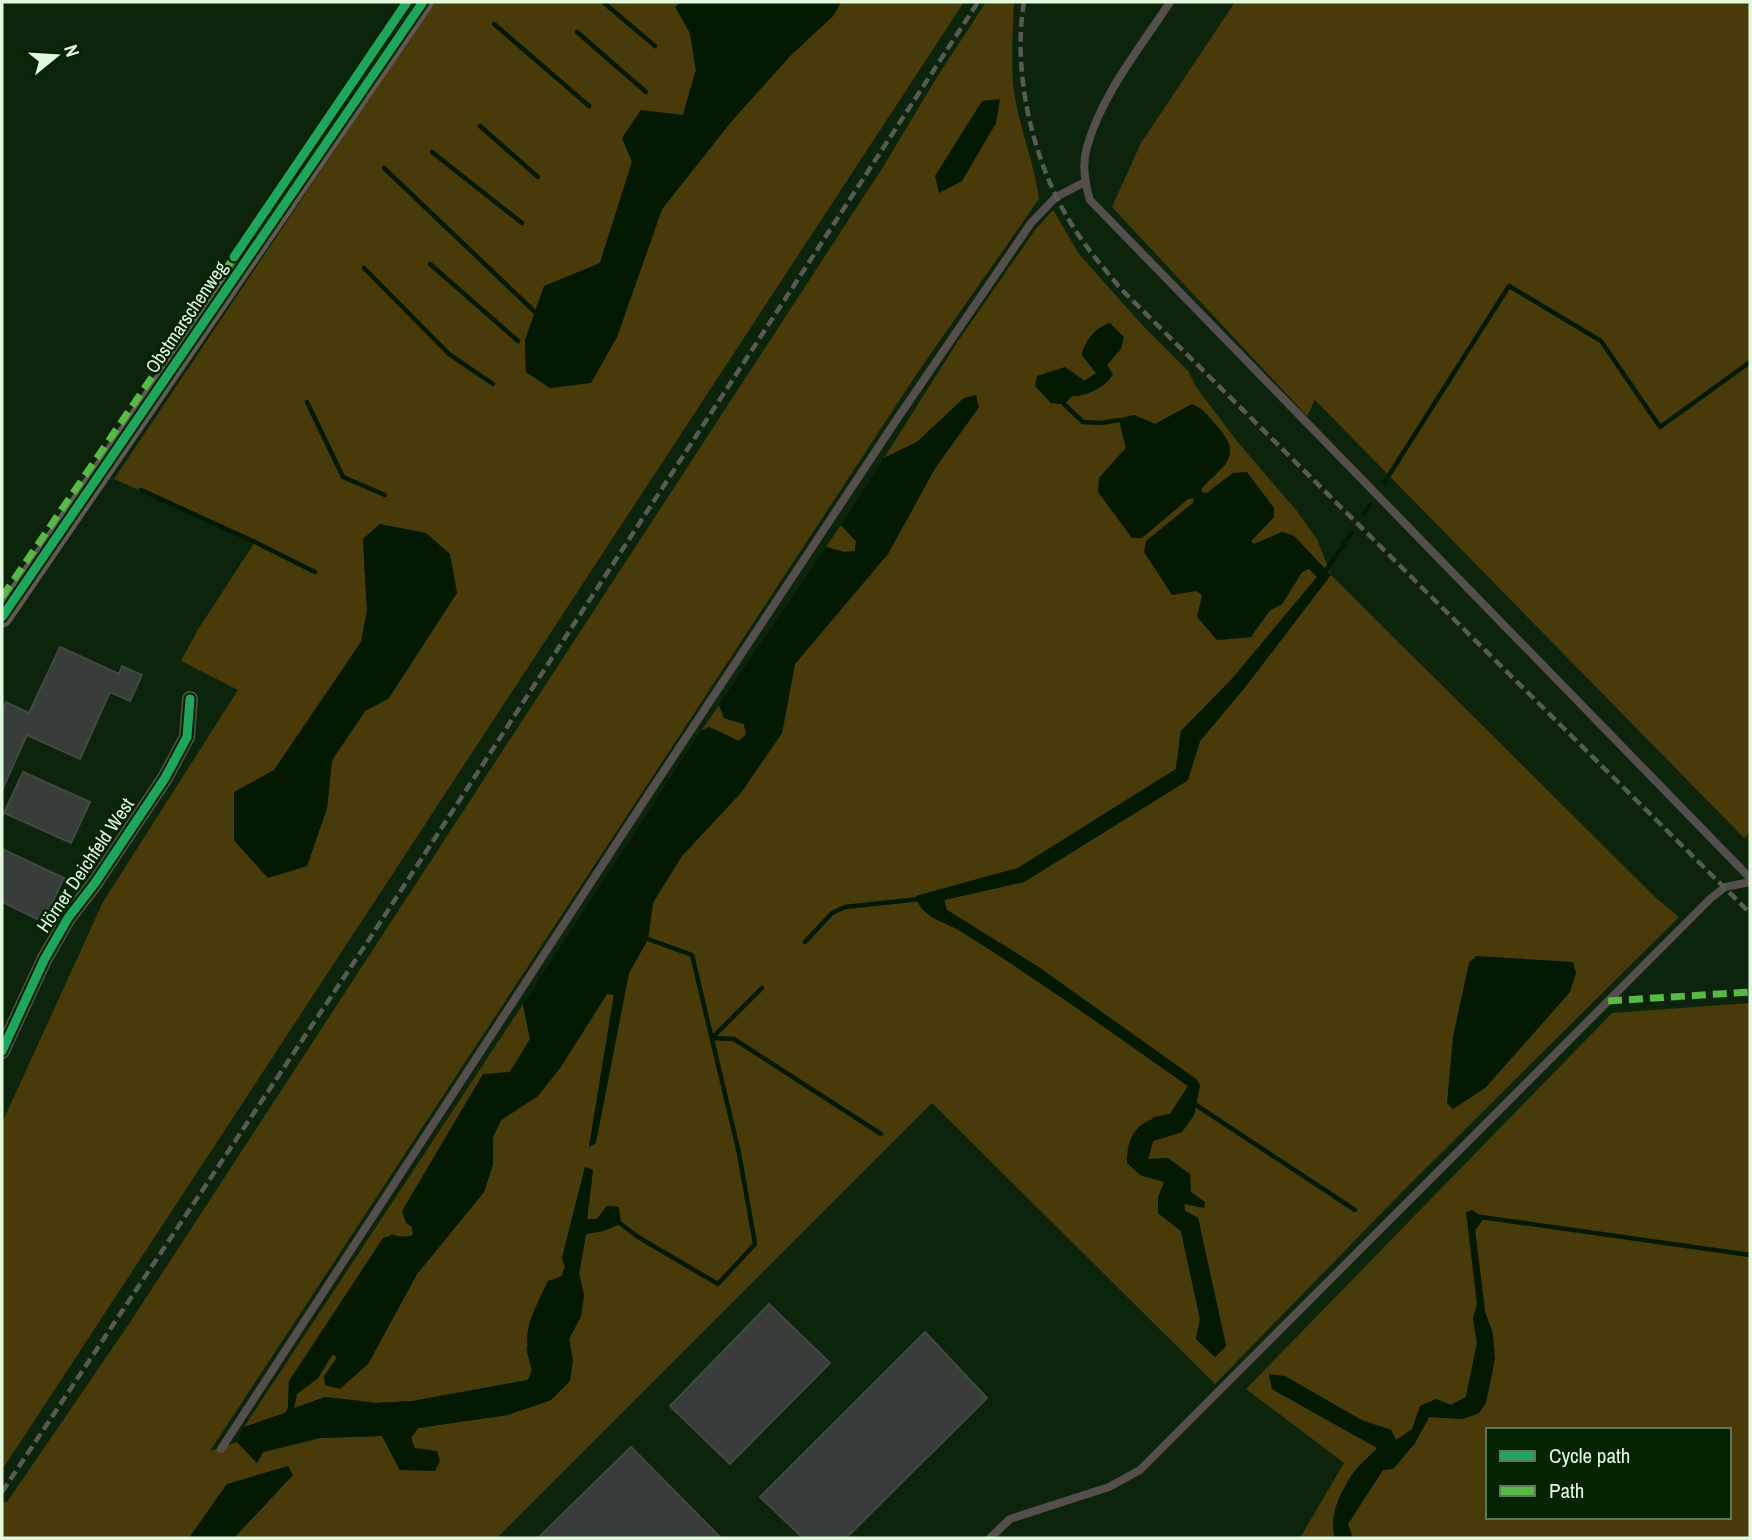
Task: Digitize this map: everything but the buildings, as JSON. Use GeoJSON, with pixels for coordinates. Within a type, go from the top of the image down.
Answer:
{"type":"FeatureCollection","features":[{"type":"Feature","properties":{"kind":"main road","name":"Obstmarschenweg"},"geometry":{"type":"LineString","coordinates":[[2,617],[423,2]]}},
{"type":"Feature","properties":{"kind":"street","name":"Hörner Deichfeld West"},"geometry":{"type":"LineString","coordinates":[[2,1051],[44,960],[68,918],[95,883],[165,779],[187,737],[190,699]]}},
{"type":"Feature","properties":{"kind":"lane"},"geometry":{"type":"LineString","coordinates":[[990,1538],[1010,1519],[1109,1487],[1140,1469],[1710,899],[1725,887],[1750,880],[1090,200],[1084,182],[1086,149],[1104,103],[1170,2]]}},
{"type":"Feature","properties":{"kind":"lane"},"geometry":{"type":"LineString","coordinates":[[221,1449],[897,419],[1031,223],[1056,197],[1084,182]]}},
{"type":"Feature","properties":{"kind":"shaded area"},"geometry":{"type":"Polygon","coordinates":[[[434,2],[681,2],[676,8],[690,33],[696,70],[683,115],[632,162],[600,263],[525,340],[526,372],[550,388],[617,337],[662,209],[730,123],[790,56],[833,16],[841,2],[964,2],[2,1470],[2,1123],[103,902],[238,690],[181,661],[197,631],[255,542],[114,479],[434,2]],[[363,539],[367,611],[361,642],[274,771],[234,840],[267,877],[307,866],[327,808],[332,760],[365,711],[389,698],[363,539]]]}},
{"type":"Feature","properties":{"kind":"shaded area"},"geometry":{"type":"Polygon","coordinates":[[[681,2],[841,2],[833,16],[790,56],[730,123],[662,209],[617,337],[591,383],[550,388],[526,372],[525,340],[544,286],[600,263],[632,162],[622,138],[641,110],[683,115],[696,70],[690,33],[675,7],[681,2]]]}},
{"type":"Feature","properties":{"kind":"shaded area"},"geometry":{"type":"Polygon","coordinates":[[[986,2],[1014,2],[1013,83],[1039,199],[918,372],[210,1451],[237,1442],[257,1463],[263,1452],[320,1438],[382,1436],[400,1470],[415,1449],[411,1438],[418,1428],[507,1415],[551,1400],[573,1361],[569,1339],[581,1316],[584,1295],[579,1274],[586,1234],[603,1231],[619,1207],[607,1206],[597,1219],[587,1220],[593,1170],[585,1167],[562,1258],[565,1266],[562,1276],[526,1349],[532,1370],[528,1380],[413,1401],[377,1403],[325,1397],[294,1409],[297,1394],[318,1378],[332,1355],[337,1359],[324,1376],[368,1364],[417,1274],[484,1192],[493,1164],[493,1137],[501,1120],[536,1097],[560,1068],[607,994],[614,994],[589,1147],[629,973],[648,939],[653,903],[682,856],[740,794],[782,733],[795,664],[979,407],[964,398],[917,442],[884,458],[958,341],[1035,230],[1053,210],[1079,254],[1144,327],[1189,372],[1196,387],[1236,440],[1296,510],[1317,539],[1331,575],[1655,897],[1679,917],[1406,1188],[1215,1384],[932,1103],[497,1538],[234,1538],[237,1534],[227,1484],[189,1538],[2,1538],[2,1502],[7,1502],[129,1324],[883,167],[986,2]],[[1121,349],[1082,355],[1096,373],[1051,403],[1064,404],[1081,418],[1065,403],[1121,349]],[[1192,405],[1155,424],[1134,415],[1101,422],[1084,420],[1100,423],[1119,420],[1126,448],[1099,478],[1188,499],[1194,498],[1193,503],[1147,541],[1202,595],[1217,640],[1250,637],[1270,610],[1282,604],[1302,572],[1309,568],[1317,577],[1231,680],[1181,731],[1176,769],[1018,868],[916,896],[931,917],[955,928],[1032,976],[1188,1086],[1170,1114],[1153,1117],[1140,1175],[1165,1182],[1158,1198],[1158,1213],[1181,1231],[1200,1319],[1196,1339],[1215,1357],[1226,1346],[1198,1218],[1185,1211],[1184,1203],[1148,1160],[1153,1141],[1182,1132],[1194,1115],[1200,1085],[1196,1079],[1037,966],[947,910],[944,900],[1024,882],[1187,781],[1200,741],[1246,686],[1330,575],[1294,536],[1282,532],[1254,545],[1251,541],[1274,517],[1233,473],[1207,493],[1202,493],[1201,488],[1226,464],[1192,405]],[[1570,992],[1452,1109],[1485,1088],[1570,992]]]}},
{"type":"Feature","properties":{"kind":"shaded area"},"geometry":{"type":"Polygon","coordinates":[[[1235,2],[1750,2],[1750,832],[1744,838],[1315,400],[1307,416],[1112,207],[1141,143],[1235,2]]]}},
{"type":"Feature","properties":{"kind":"shaded area"},"geometry":{"type":"Polygon","coordinates":[[[1000,99],[996,123],[962,181],[939,193],[935,176],[982,101],[1000,99]]]}},
{"type":"Feature","properties":{"kind":"shaded area"},"geometry":{"type":"Polygon","coordinates":[[[1110,323],[1124,337],[1121,349],[1107,365],[1113,374],[1110,379],[1095,390],[1072,396],[1064,404],[1051,403],[1035,386],[1037,376],[1065,367],[1085,381],[1096,373],[1082,355],[1085,345],[1096,331],[1110,323]]]}},
{"type":"Feature","properties":{"kind":"shaded area"},"geometry":{"type":"Polygon","coordinates":[[[976,395],[979,407],[937,465],[888,554],[795,664],[782,733],[742,791],[682,856],[653,902],[648,939],[629,973],[596,1143],[589,1147],[614,995],[607,994],[560,1068],[538,1096],[501,1120],[493,1137],[493,1164],[484,1192],[417,1274],[368,1364],[340,1389],[325,1385],[324,1376],[336,1359],[335,1355],[332,1355],[318,1378],[297,1394],[294,1408],[325,1397],[377,1403],[413,1401],[528,1380],[532,1370],[527,1345],[530,1324],[548,1281],[562,1276],[565,1266],[562,1258],[585,1167],[593,1170],[587,1219],[597,1219],[607,1206],[619,1207],[621,1224],[586,1234],[579,1274],[584,1295],[581,1316],[569,1339],[573,1361],[570,1381],[551,1400],[507,1415],[418,1428],[411,1438],[415,1448],[437,1451],[440,1461],[435,1471],[400,1470],[382,1436],[320,1438],[263,1452],[257,1463],[237,1442],[244,1427],[285,1413],[288,1408],[289,1381],[383,1238],[413,1235],[412,1227],[406,1223],[402,1211],[483,1074],[511,1072],[530,1039],[523,1004],[701,731],[709,727],[739,741],[746,735],[744,724],[724,718],[719,705],[826,547],[844,552],[855,551],[856,541],[841,525],[884,458],[917,442],[964,398],[976,395]]]}},
{"type":"Feature","properties":{"kind":"shaded area"},"geometry":{"type":"Polygon","coordinates":[[[1192,404],[1203,410],[1225,436],[1230,452],[1224,466],[1202,488],[1202,492],[1207,493],[1233,473],[1247,472],[1274,508],[1274,517],[1251,541],[1254,544],[1282,532],[1294,536],[1331,575],[1200,741],[1188,780],[1024,882],[944,900],[947,910],[1037,966],[1196,1079],[1200,1085],[1194,1115],[1182,1132],[1153,1141],[1148,1159],[1168,1158],[1190,1174],[1191,1192],[1205,1202],[1204,1208],[1184,1204],[1185,1211],[1198,1218],[1226,1346],[1215,1357],[1196,1339],[1200,1319],[1181,1231],[1158,1213],[1158,1198],[1164,1182],[1140,1175],[1127,1163],[1130,1143],[1137,1129],[1151,1120],[1170,1114],[1188,1086],[1021,970],[964,933],[935,919],[923,910],[916,896],[1018,868],[1176,769],[1181,731],[1231,680],[1317,577],[1309,569],[1302,572],[1282,604],[1270,610],[1251,637],[1217,640],[1197,617],[1202,595],[1196,591],[1172,595],[1144,552],[1146,541],[1193,503],[1194,498],[1188,499],[1142,538],[1132,538],[1098,492],[1099,478],[1126,448],[1119,420],[1134,415],[1155,424],[1192,404]]]}},
{"type":"Feature","properties":{"kind":"shaded area"},"geometry":{"type":"Polygon","coordinates":[[[380,524],[426,533],[450,554],[457,593],[389,698],[365,711],[332,760],[327,808],[307,866],[268,878],[234,840],[234,792],[274,770],[361,642],[367,611],[363,539],[380,524]]]}},
{"type":"Feature","properties":{"kind":"shaded area"},"geometry":{"type":"Polygon","coordinates":[[[841,525],[856,541],[855,551],[844,552],[826,547],[841,525]]]}},
{"type":"Feature","properties":{"kind":"shaded area"},"geometry":{"type":"Polygon","coordinates":[[[719,705],[724,718],[744,724],[746,734],[739,741],[709,727],[701,731],[719,705]]]}},
{"type":"Feature","properties":{"kind":"shaded area"},"geometry":{"type":"Polygon","coordinates":[[[1476,956],[1573,962],[1576,973],[1570,992],[1485,1088],[1453,1109],[1447,1103],[1453,1037],[1469,963],[1476,956]]]}},
{"type":"Feature","properties":{"kind":"shaded area"},"geometry":{"type":"Polygon","coordinates":[[[1750,1003],[1750,1538],[1352,1536],[1348,1524],[1383,1469],[1393,1469],[1415,1443],[1429,1417],[1463,1419],[1493,1334],[1485,1312],[1475,1230],[1484,1218],[1472,1210],[1477,1304],[1473,1318],[1477,1343],[1466,1397],[1451,1405],[1436,1399],[1412,1429],[1396,1441],[1391,1430],[1272,1389],[1378,1448],[1352,1477],[1338,1500],[1334,1512],[1335,1538],[1300,1538],[1344,1463],[1246,1389],[1612,1013],[1750,1003]]]}},
{"type":"Feature","properties":{"kind":"shaded area"},"geometry":{"type":"Polygon","coordinates":[[[523,1004],[530,1039],[412,1227],[413,1235],[405,1238],[391,1234],[289,1381],[288,1408],[285,1413],[244,1427],[523,1004]]]}},
{"type":"Feature","properties":{"kind":"shaded area"},"geometry":{"type":"Polygon","coordinates":[[[1472,1210],[1484,1218],[1475,1230],[1485,1312],[1493,1334],[1495,1359],[1486,1403],[1479,1413],[1463,1419],[1429,1417],[1415,1443],[1393,1469],[1383,1470],[1348,1524],[1352,1536],[1356,1538],[1335,1538],[1333,1522],[1343,1490],[1354,1472],[1377,1448],[1272,1389],[1269,1374],[1285,1376],[1365,1422],[1391,1430],[1396,1440],[1412,1429],[1420,1406],[1436,1399],[1451,1405],[1466,1397],[1477,1343],[1473,1318],[1477,1304],[1466,1212],[1472,1210]]]}},
{"type":"Feature","properties":{"kind":"shaded area"},"geometry":{"type":"Polygon","coordinates":[[[288,1466],[293,1475],[234,1538],[189,1538],[227,1484],[288,1466]]]}},
{"type":"Feature","properties":{"kind":"waterway"},"geometry":{"type":"LineString","coordinates":[[603,2],[655,46]]}},
{"type":"Feature","properties":{"kind":"waterway"},"geometry":{"type":"LineString","coordinates":[[494,24],[589,106]]}},
{"type":"Feature","properties":{"kind":"waterway"},"geometry":{"type":"LineString","coordinates":[[577,32],[646,92]]}},
{"type":"Feature","properties":{"kind":"waterway"},"geometry":{"type":"LineString","coordinates":[[480,126],[538,177]]}},
{"type":"Feature","properties":{"kind":"waterway"},"geometry":{"type":"LineString","coordinates":[[432,152],[522,223]]}},
{"type":"Feature","properties":{"kind":"waterway"},"geometry":{"type":"LineString","coordinates":[[384,168],[535,312]]}},
{"type":"Feature","properties":{"kind":"waterway"},"geometry":{"type":"LineString","coordinates":[[430,264],[518,341]]}},
{"type":"Feature","properties":{"kind":"waterway"},"geometry":{"type":"LineString","coordinates":[[364,268],[449,354],[493,384]]}},
{"type":"Feature","properties":{"kind":"waterway"},"geometry":{"type":"LineString","coordinates":[[1384,483],[1509,286],[1601,341],[1660,427],[1750,362]]}},
{"type":"Feature","properties":{"kind":"waterway"},"geometry":{"type":"LineString","coordinates":[[307,402],[343,477],[385,495]]}},
{"type":"Feature","properties":{"kind":"waterway"},"geometry":{"type":"LineString","coordinates":[[1064,404],[1083,422],[1119,420]]}},
{"type":"Feature","properties":{"kind":"waterway"},"geometry":{"type":"LineString","coordinates":[[141,490],[315,572]]}},
{"type":"Feature","properties":{"kind":"waterway"},"geometry":{"type":"LineString","coordinates":[[1364,514],[1370,505]]}},
{"type":"Feature","properties":{"kind":"waterway"},"geometry":{"type":"LineString","coordinates":[[1323,575],[1352,532]]}},
{"type":"Feature","properties":{"kind":"waterway"},"geometry":{"type":"LineString","coordinates":[[805,942],[832,913],[845,907],[920,899]]}},
{"type":"Feature","properties":{"kind":"waterway"},"geometry":{"type":"LineString","coordinates":[[621,1224],[638,1237],[718,1284],[755,1244],[739,1153],[692,955],[648,939]]}},
{"type":"Feature","properties":{"kind":"waterway"},"geometry":{"type":"LineString","coordinates":[[762,988],[712,1038],[734,1039],[881,1134]]}},
{"type":"Feature","properties":{"kind":"waterway"},"geometry":{"type":"LineString","coordinates":[[1196,1105],[1355,1210]]}},
{"type":"Feature","properties":{"kind":"waterway"},"geometry":{"type":"LineString","coordinates":[[1481,1217],[1750,1255]]}},
{"type":"Feature","properties":{"kind":"railway"},"geometry":{"type":"LineString","coordinates":[[2,1492],[372,935],[978,2]]}},
{"type":"Feature","properties":{"kind":"railway"},"geometry":{"type":"LineString","coordinates":[[1024,2],[1021,58],[1029,117],[1037,146],[1058,201],[1095,258],[1121,289],[1750,913]]}},
{"type":"Feature","properties":{"kind":"marked path"},"geometry":{"type":"LineString","coordinates":[[2,597],[236,254]]}},
{"type":"Feature","properties":{"kind":"marked path"},"geometry":{"type":"LineString","coordinates":[[1608,1001],[1750,992]]}},
{"type":"Feature","properties":{"kind":"cycle path"},"geometry":{"type":"LineString","coordinates":[[234,257],[407,2]]}},
{"type":"Feature","properties":{"kind":"cycle path"},"geometry":{"type":"LineString","coordinates":[[2,617],[423,2]]}},
{"type":"Feature","properties":{"kind":"cycle path"},"geometry":{"type":"LineString","coordinates":[[2,1051],[44,960],[68,918],[95,883],[165,778],[187,737],[190,699]]}}]}
